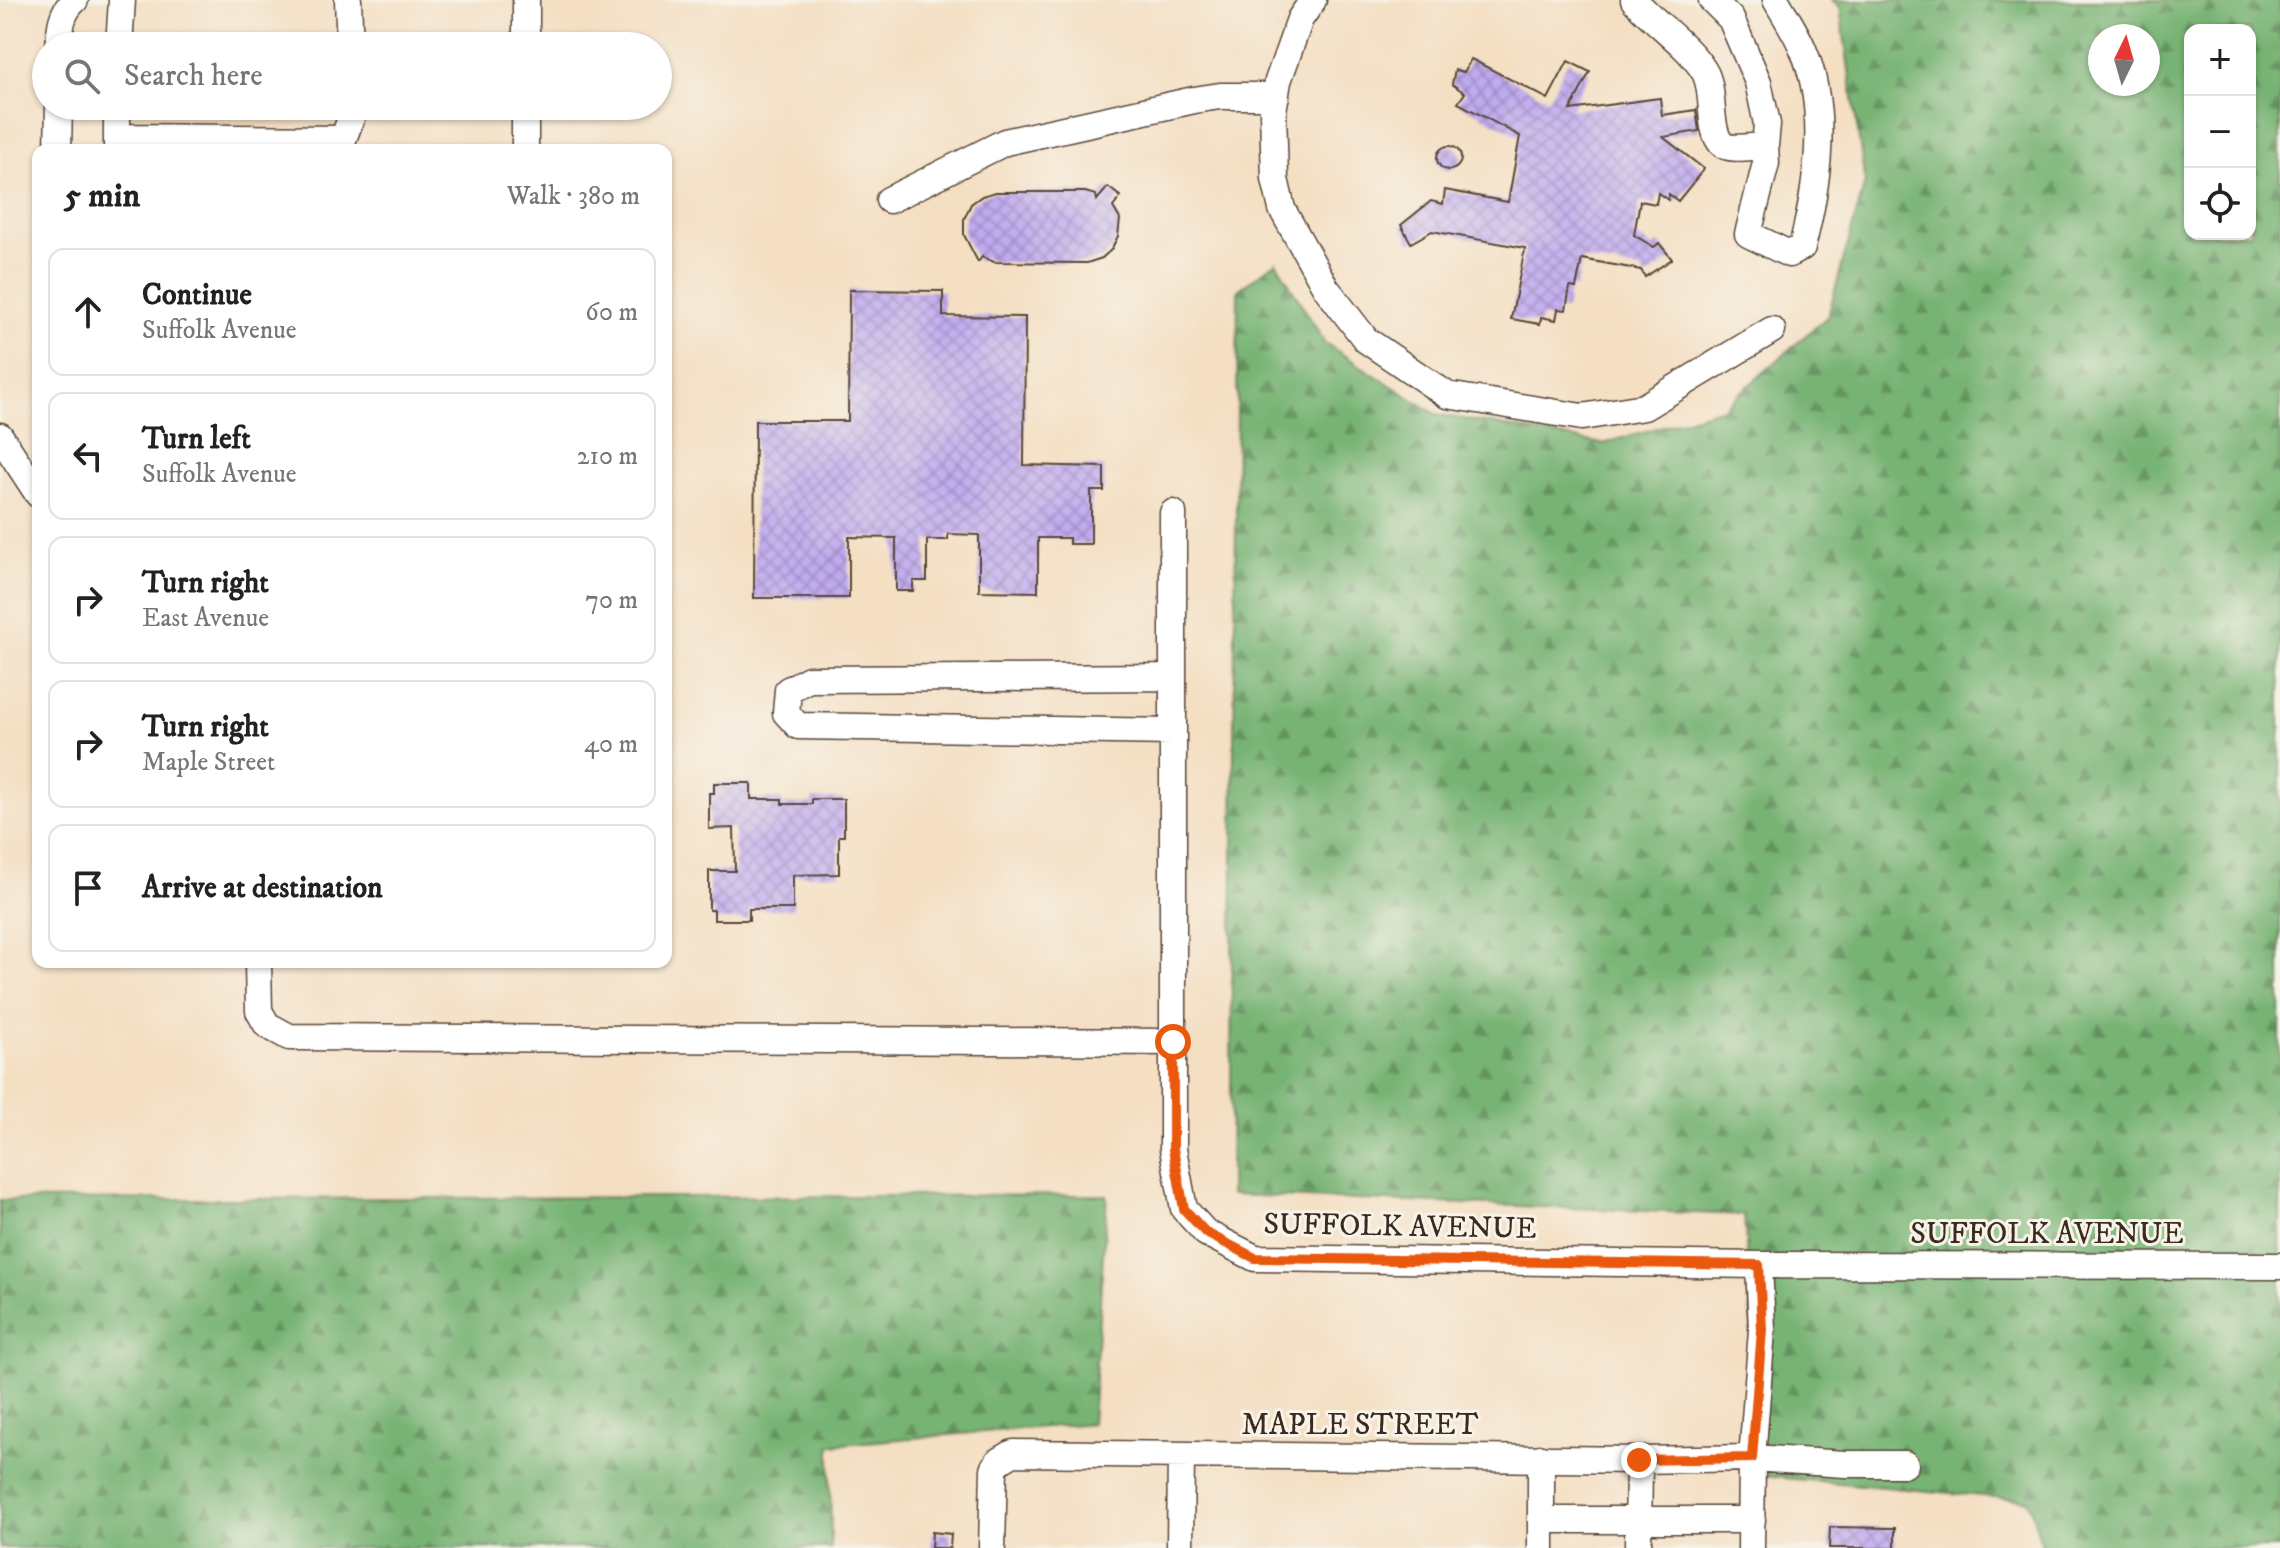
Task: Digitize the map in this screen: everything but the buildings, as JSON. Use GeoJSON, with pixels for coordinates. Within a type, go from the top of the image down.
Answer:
{"type":"FeatureCollection","features":[{"type":"Feature","properties":{"kind":"street"},"geometry":{"type":"LineString","coordinates":[[120,32],[122,0]]}},
{"type":"Feature","properties":{"kind":"street"},"geometry":{"type":"LineString","coordinates":[[348,0],[349,32]]}},
{"type":"Feature","properties":{"kind":"street"},"geometry":{"type":"LineString","coordinates":[[526,0],[526,32]]}},
{"type":"Feature","properties":{"kind":"street"},"geometry":{"type":"LineString","coordinates":[[1313,0],[1300,19],[1276,96],[1272,142],[1275,179],[1282,209],[1326,288],[1366,340],[1447,395],[1582,417],[1644,407],[1772,330]]}},
{"type":"Feature","properties":{"kind":"street"},"geometry":{"type":"LineString","coordinates":[[1712,0],[1731,19],[1758,82],[1767,124],[1766,163],[1748,234],[1789,254],[1802,247],[1811,210],[1818,130],[1810,70],[1803,48],[1776,0]]}},
{"type":"Feature","properties":{"kind":"street"},"geometry":{"type":"LineString","coordinates":[[60,32],[60,23],[72,1]]}},
{"type":"Feature","properties":{"kind":"street"},"geometry":{"type":"LineString","coordinates":[[1643,3],[1706,73],[1715,131],[1721,143],[1728,146],[1765,146]]}},
{"type":"Feature","properties":{"kind":"street"},"geometry":{"type":"LineString","coordinates":[[889,200],[1005,142],[1194,100],[1220,96],[1276,96]]}},
{"type":"Feature","properties":{"kind":"street"},"geometry":{"type":"LineString","coordinates":[[58,144],[59,120]]}},
{"type":"Feature","properties":{"kind":"street"},"geometry":{"type":"LineString","coordinates":[[117,120],[117,144],[341,144],[350,120]]}},
{"type":"Feature","properties":{"kind":"street"},"geometry":{"type":"LineString","coordinates":[[525,120],[525,144]]}},
{"type":"Feature","properties":{"kind":"street"},"geometry":{"type":"LineString","coordinates":[[0,436],[32,485]]}},
{"type":"Feature","properties":{"kind":"street","name":"SUFFOLK AVENUE"},"geometry":{"type":"LineString","coordinates":[[1173,513],[1173,1149],[1184,1209],[1206,1233],[1255,1258],[1759,1265],[2280,1266]]}},
{"type":"Feature","properties":{"kind":"street"},"geometry":{"type":"LineString","coordinates":[[1173,677],[809,679],[788,690],[786,713],[798,726],[1173,732]]}},
{"type":"Feature","properties":{"kind":"street"},"geometry":{"type":"LineString","coordinates":[[258,968],[259,1011],[267,1025],[289,1037],[1173,1042]]}},
{"type":"Feature","properties":{"kind":"street"},"geometry":{"type":"LineString","coordinates":[[1751,1548],[1752,1458],[1762,1330],[1759,1265]]}},
{"type":"Feature","properties":{"kind":"street","name":"MAPLE STREET"},"geometry":{"type":"LineString","coordinates":[[992,1548],[991,1490],[994,1469],[998,1462],[1013,1453],[1639,1460],[1752,1458],[1905,1464]]}},
{"type":"Feature","properties":{"kind":"street"},"geometry":{"type":"LineString","coordinates":[[1180,1548],[1181,1456]]}},
{"type":"Feature","properties":{"kind":"street"},"geometry":{"type":"LineString","coordinates":[[1541,1458],[1541,1548]]}},
{"type":"Feature","properties":{"kind":"street"},"geometry":{"type":"LineString","coordinates":[[1638,1548],[1639,1460]]}},
{"type":"Feature","properties":{"kind":"street"},"geometry":{"type":"LineString","coordinates":[[1541,1520],[1752,1520]]}},
{"type":"Feature","properties":{"kind":"green space"},"geometry":{"type":"Polygon","coordinates":[[[1832,0],[2280,0],[2280,1548],[2043,1548],[2028,1500],[1762,1476],[1744,1215],[1230,1195],[1238,290],[1276,262],[1325,343],[1436,414],[1603,444],[1723,408],[1828,316],[1865,182],[1840,7],[1832,0]]]}},
{"type":"Feature","properties":{"kind":"green space"},"geometry":{"type":"Polygon","coordinates":[[[1107,1195],[1092,1423],[830,1445],[831,1548],[0,1548],[0,1200],[1107,1195]]]}},
{"type":"Feature","properties":{"kind":"route"},"geometry":{"type":"LineString","coordinates":[[1173,1042],[1173,1149],[1184,1209],[1206,1233],[1255,1258],[1759,1265],[1762,1330],[1752,1458],[1639,1460]]}}]}
